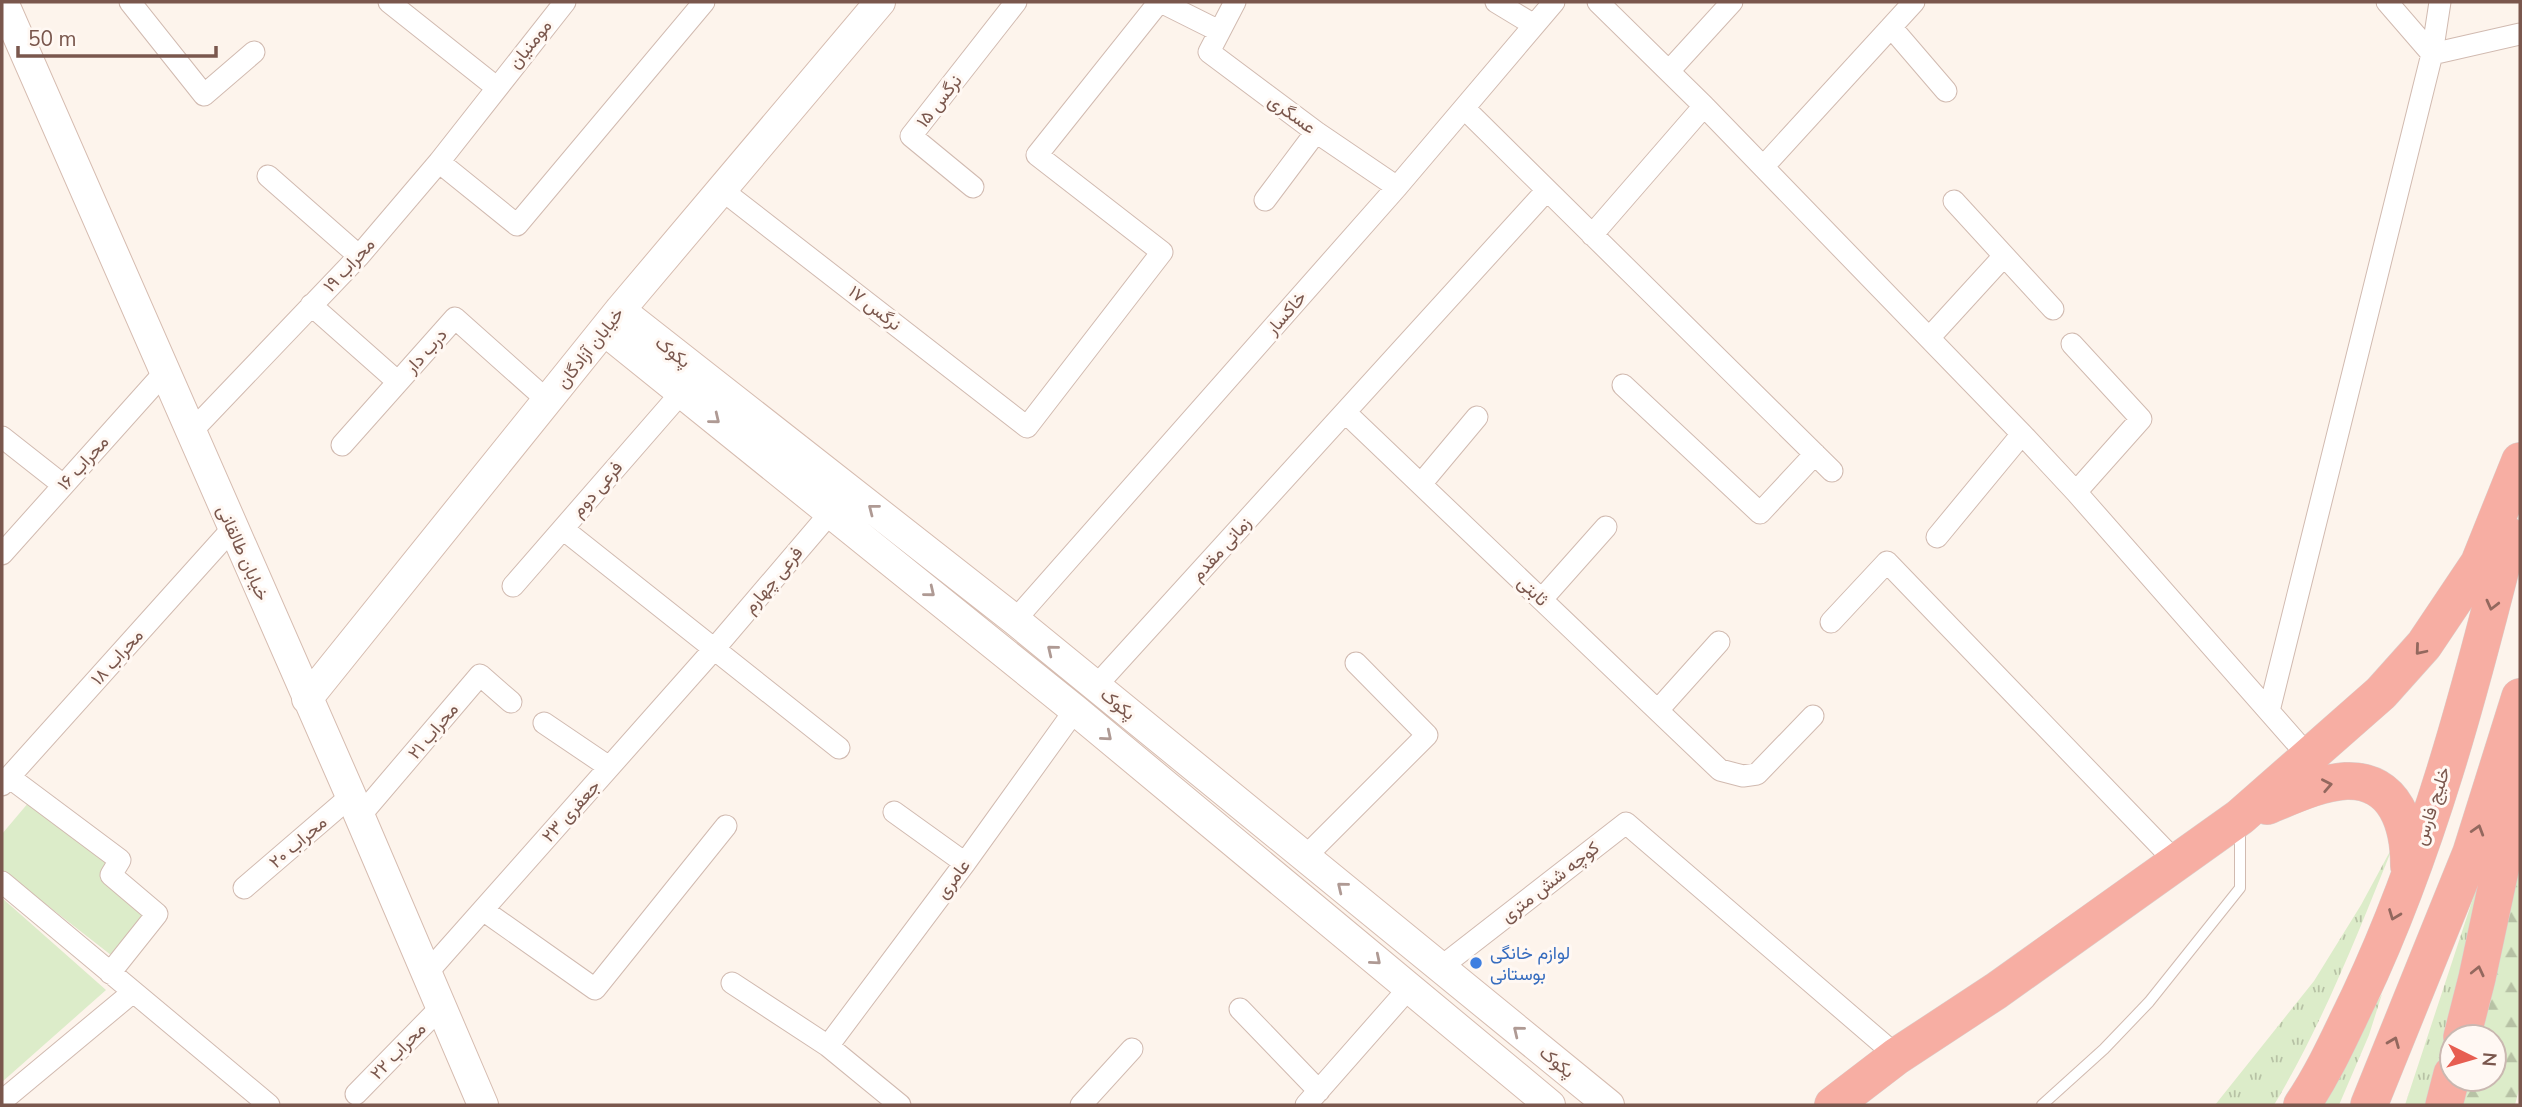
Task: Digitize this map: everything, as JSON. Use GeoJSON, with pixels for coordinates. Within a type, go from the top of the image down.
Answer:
{"type":"FeatureCollection","features":[{"type":"Feature","properties":{"kind":"highway"},"geometry":{"type":"LineString","coordinates":[[1833,1105],[1897,1056],[1996,991],[2178,864],[2240,817],[2381,693],[2424,645],[2479,564],[2520,461]]}},
{"type":"Feature","properties":{"kind":"highway","name":"خلیج فارس"},"geometry":{"type":"LineString","coordinates":[[2302,1105],[2322,1075],[2379,954],[2409,876],[2484,636],[2520,491]]}},
{"type":"Feature","properties":{"kind":"highway"},"geometry":{"type":"LineString","coordinates":[[2369,1105],[2471,853],[2520,697]]}},
{"type":"Feature","properties":{"kind":"highway"},"geometry":{"type":"LineString","coordinates":[[2466,1023],[2520,777]]}},
{"type":"Feature","properties":{"kind":"highway"},"geometry":{"type":"LineString","coordinates":[[2240,817],[2312,788],[2347,781],[2367,784],[2381,790],[2402,816],[2409,845],[2409,876]]}},
{"type":"Feature","properties":{"kind":"street","name":"خیابان طالقانی"},"geometry":{"type":"LineString","coordinates":[[3,2],[483,1105]]}},
{"type":"Feature","properties":{"kind":"street"},"geometry":{"type":"LineString","coordinates":[[130,2],[204,95],[254,52]]}},
{"type":"Feature","properties":{"kind":"street"},"geometry":{"type":"LineString","coordinates":[[389,2],[496,87]]}},
{"type":"Feature","properties":{"kind":"street","name":"مومنیان"},"geometry":{"type":"LineString","coordinates":[[496,87],[565,2]]}},
{"type":"Feature","properties":{"kind":"street"},"geometry":{"type":"LineString","coordinates":[[439,162],[517,225],[704,2]]}},
{"type":"Feature","properties":{"kind":"street","name":"خیابان آزادگان"},"geometry":{"type":"LineString","coordinates":[[307,699],[612,320],[880,2]]}},
{"type":"Feature","properties":{"kind":"street","name":"نرگس ۱۵"},"geometry":{"type":"LineString","coordinates":[[973,187],[911,136],[1016,2]]}},
{"type":"Feature","properties":{"kind":"street"},"geometry":{"type":"LineString","coordinates":[[1160,2],[1219,31],[1235,2]]}},
{"type":"Feature","properties":{"kind":"street","name":"نرگس ۱۷"},"geometry":{"type":"LineString","coordinates":[[722,190],[1027,427],[1162,252],[1037,155],[1160,2]]}},
{"type":"Feature","properties":{"kind":"street"},"geometry":{"type":"LineString","coordinates":[[1496,2],[1534,26]]}},
{"type":"Feature","properties":{"kind":"street","name":"خاکسار"},"geometry":{"type":"LineString","coordinates":[[1015,620],[1465,109],[1553,2]]}},
{"type":"Feature","properties":{"kind":"street"},"geometry":{"type":"LineString","coordinates":[[1598,2],[1704,106],[2022,434],[2310,758]]}},
{"type":"Feature","properties":{"kind":"street"},"geometry":{"type":"LineString","coordinates":[[1669,71],[1732,2]]}},
{"type":"Feature","properties":{"kind":"street"},"geometry":{"type":"LineString","coordinates":[[1763,167],[1914,2]]}},
{"type":"Feature","properties":{"kind":"street"},"geometry":{"type":"LineString","coordinates":[[2387,2],[2432,54]]}},
{"type":"Feature","properties":{"kind":"street"},"geometry":{"type":"LineString","coordinates":[[2269,711],[2432,54],[2440,2]]}},
{"type":"Feature","properties":{"kind":"street"},"geometry":{"type":"LineString","coordinates":[[1891,27],[1947,91]]}},
{"type":"Feature","properties":{"kind":"street","name":"عسگری"},"geometry":{"type":"LineString","coordinates":[[1219,31],[1209,52],[1397,187]]}},
{"type":"Feature","properties":{"kind":"street"},"geometry":{"type":"LineString","coordinates":[[2432,54],[2520,34]]}},
{"type":"Feature","properties":{"kind":"street","name":"محراب ۱۹"},"geometry":{"type":"LineString","coordinates":[[190,433],[359,256],[439,162],[496,87]]}},
{"type":"Feature","properties":{"kind":"street"},"geometry":{"type":"LineString","coordinates":[[1592,234],[1704,106]]}},
{"type":"Feature","properties":{"kind":"street"},"geometry":{"type":"LineString","coordinates":[[1465,109],[1832,471]]}},
{"type":"Feature","properties":{"kind":"street"},"geometry":{"type":"LineString","coordinates":[[1265,200],[1317,132]]}},
{"type":"Feature","properties":{"kind":"street"},"geometry":{"type":"LineString","coordinates":[[268,176],[359,256]]}},
{"type":"Feature","properties":{"kind":"street","name":"زمانی مقدم"},"geometry":{"type":"LineString","coordinates":[[1096,686],[1546,190]]}},
{"type":"Feature","properties":{"kind":"street"},"geometry":{"type":"LineString","coordinates":[[1954,201],[2053,309]]}},
{"type":"Feature","properties":{"kind":"street"},"geometry":{"type":"LineString","coordinates":[[1929,338],[2004,256]]}},
{"type":"Feature","properties":{"kind":"street"},"geometry":{"type":"LineString","coordinates":[[311,305],[398,382]]}},
{"type":"Feature","properties":{"kind":"street","name":"درب دار"},"geometry":{"type":"LineString","coordinates":[[342,445],[455,318],[548,401]]}},
{"type":"Feature","properties":{"kind":"street","name":"پکوک"},"geometry":{"type":"LineString","coordinates":[[612,320],[1015,620],[1609,1105]]}},
{"type":"Feature","properties":{"kind":"street","name":"پکوک"},"geometry":{"type":"LineString","coordinates":[[612,320],[681,393],[1075,709],[1550,1105]]}},
{"type":"Feature","properties":{"kind":"street"},"geometry":{"type":"LineString","coordinates":[[2072,344],[2141,419],[2076,492]]}},
{"type":"Feature","properties":{"kind":"street","name":"محراب ۱۶"},"geometry":{"type":"LineString","coordinates":[[2,554],[164,373]]}},
{"type":"Feature","properties":{"kind":"street"},"geometry":{"type":"LineString","coordinates":[[1623,385],[1759,513],[1815,454]]}},
{"type":"Feature","properties":{"kind":"street","name":"فرعی دوم"},"geometry":{"type":"LineString","coordinates":[[513,586],[681,393]]}},
{"type":"Feature","properties":{"kind":"street","name":"ثابتی"},"geometry":{"type":"LineString","coordinates":[[1346,413],[1720,770],[1743,776],[1757,774],[1813,716]]}},
{"type":"Feature","properties":{"kind":"street"},"geometry":{"type":"LineString","coordinates":[[1421,484],[1477,417]]}},
{"type":"Feature","properties":{"kind":"street"},"geometry":{"type":"LineString","coordinates":[[1937,537],[2022,434]]}},
{"type":"Feature","properties":{"kind":"street"},"geometry":{"type":"LineString","coordinates":[[2,437],[63,485]]}},
{"type":"Feature","properties":{"kind":"street","name":"فرعی چهارم"},"geometry":{"type":"LineString","coordinates":[[715,648],[831,512]]}},
{"type":"Feature","properties":{"kind":"street"},"geometry":{"type":"LineString","coordinates":[[1542,599],[1606,527]]}},
{"type":"Feature","properties":{"kind":"street","name":"محراب ۱۸"},"geometry":{"type":"LineString","coordinates":[[5,781],[232,529]]}},
{"type":"Feature","properties":{"kind":"street"},"geometry":{"type":"LineString","coordinates":[[563,529],[839,748]]}},
{"type":"Feature","properties":{"kind":"street"},"geometry":{"type":"LineString","coordinates":[[1831,622],[1887,562],[2178,864]]}},
{"type":"Feature","properties":{"kind":"street"},"geometry":{"type":"LineString","coordinates":[[1658,710],[1719,642]]}},
{"type":"Feature","properties":{"kind":"street","name":"جعفری ۲۳"},"geometry":{"type":"LineString","coordinates":[[426,974],[715,648]]}},
{"type":"Feature","properties":{"kind":"street"},"geometry":{"type":"LineString","coordinates":[[1305,857],[1426,735],[1356,663]]}},
{"type":"Feature","properties":{"kind":"street","name":"محراب ۲۱"},"geometry":{"type":"LineString","coordinates":[[355,807],[480,676],[511,702]]}},
{"type":"Feature","properties":{"kind":"street","name":"عامری"},"geometry":{"type":"LineString","coordinates":[[828,1046],[965,863],[1075,709]]}},
{"type":"Feature","properties":{"kind":"street"},"geometry":{"type":"LineString","coordinates":[[544,723],[609,767]]}},
{"type":"Feature","properties":{"kind":"street"},"geometry":{"type":"LineString","coordinates":[[1156,777],[1175,751]]}},
{"type":"Feature","properties":{"kind":"street"},"geometry":{"type":"LineString","coordinates":[[5,781],[120,860],[111,875],[157,914],[110,973]]}},
{"type":"Feature","properties":{"kind":"street","name":"محراب ۲۰"},"geometry":{"type":"LineString","coordinates":[[244,888],[355,807]]}},
{"type":"Feature","properties":{"kind":"street"},"geometry":{"type":"LineString","coordinates":[[894,812],[965,863]]}},
{"type":"Feature","properties":{"kind":"street","name":"کوچه شش متری"},"geometry":{"type":"LineString","coordinates":[[1441,967],[1626,823],[1897,1056]]}},
{"type":"Feature","properties":{"kind":"street"},"geometry":{"type":"LineString","coordinates":[[483,911],[595,989],[726,826]]}},
{"type":"Feature","properties":{"kind":"street"},"geometry":{"type":"LineString","coordinates":[[2,882],[269,1105]]}},
{"type":"Feature","properties":{"kind":"street"},"geometry":{"type":"LineString","coordinates":[[732,983],[828,1046],[900,1105]]}},
{"type":"Feature","properties":{"kind":"street"},"geometry":{"type":"LineString","coordinates":[[1240,1009],[1312,1098],[1409,988]]}},
{"type":"Feature","properties":{"kind":"street"},"geometry":{"type":"LineString","coordinates":[[2,1101],[133,992]]}},
{"type":"Feature","properties":{"kind":"street","name":"محراب ۲۲"},"geometry":{"type":"LineString","coordinates":[[356,1094],[441,1007]]}},
{"type":"Feature","properties":{"kind":"street"},"geometry":{"type":"LineString","coordinates":[[1081,1105],[1132,1049]]}},
{"type":"Feature","properties":{"kind":"lane"},"geometry":{"type":"LineString","coordinates":[[2042,1105],[2104,1049],[2149,1002],[2240,888],[2240,817]]}},
{"type":"Feature","properties":{"kind":"green space"},"geometry":{"type":"Polygon","coordinates":[[[29,802],[108,861],[147,914],[111,955],[2,870],[2,834],[29,802]]]}},
{"type":"Feature","properties":{"kind":"green space"},"geometry":{"type":"Polygon","coordinates":[[[2520,840],[2520,1085],[2515,1105],[2455,1105],[2458,1093],[2508,1093],[2508,1023],[2475,1023],[2520,840]]]}},
{"type":"Feature","properties":{"kind":"green space"},"geometry":{"type":"Polygon","coordinates":[[[2394,844],[2324,1010],[2274,1105],[2215,1105],[2314,981],[2361,905],[2394,844]]]}},
{"type":"Feature","properties":{"kind":"green space"},"geometry":{"type":"Polygon","coordinates":[[[2479,880],[2469,943],[2449,1023],[2438,1023],[2438,1069],[2429,1105],[2405,1105],[2479,880]]]}},
{"type":"Feature","properties":{"kind":"green space"},"geometry":{"type":"Polygon","coordinates":[[[2,898],[106,990],[2,1082],[2,898]]]}},
{"type":"Feature","properties":{"kind":"green space"},"geometry":{"type":"Polygon","coordinates":[[[2382,994],[2369,1035],[2339,1105],[2323,1105],[2362,1027],[2382,994]]]}},
{"type":"Feature","properties":{"kind":"place","name":"لوازم خانگی بوستانی"},"geometry":{"type":"Point","coordinates":[1476,963]}}]}
